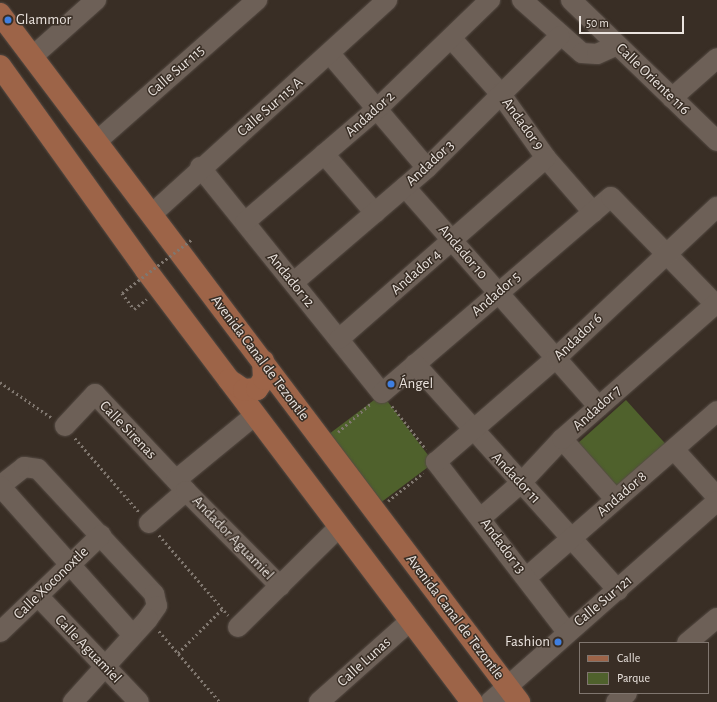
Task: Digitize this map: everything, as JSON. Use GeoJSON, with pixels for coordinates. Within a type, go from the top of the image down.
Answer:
{"type":"FeatureCollection","features":[{"type":"Feature","properties":{"kind":"main road","name":"Avenida Canal de Tezontle"},"geometry":{"type":"LineString","coordinates":[[0,14],[513,694]]}},
{"type":"Feature","properties":{"kind":"main road"},"geometry":{"type":"LineString","coordinates":[[0,66],[229,380],[340,527],[409,622],[472,702]]}},
{"type":"Feature","properties":{"kind":"main road"},"geometry":{"type":"LineString","coordinates":[[229,380],[244,390],[257,389],[264,379],[263,361]]}},
{"type":"Feature","properties":{"kind":"street"},"geometry":{"type":"LineString","coordinates":[[32,57],[96,0]]}},
{"type":"Feature","properties":{"kind":"street","name":"Calle Sur 115"},"geometry":{"type":"LineString","coordinates":[[96,142],[257,0]]}},
{"type":"Feature","properties":{"kind":"street","name":"Calle Sur 115 A"},"geometry":{"type":"LineString","coordinates":[[152,214],[200,167],[331,55],[387,0]]}},
{"type":"Feature","properties":{"kind":"street","name":"Andador 2"},"geometry":{"type":"LineString","coordinates":[[245,222],[378,108],[490,0]]}},
{"type":"Feature","properties":{"kind":"street"},"geometry":{"type":"LineString","coordinates":[[522,0],[560,36],[582,53],[597,54],[617,45]]}},
{"type":"Feature","properties":{"kind":"street","name":"Calle Oriente 116"},"geometry":{"type":"LineString","coordinates":[[577,2],[617,45],[717,141]]}},
{"type":"Feature","properties":{"kind":"street","name":"Andador 3"},"geometry":{"type":"LineString","coordinates":[[294,282],[427,168],[500,93],[560,36]]}},
{"type":"Feature","properties":{"kind":"street","name":"Andador 9"},"geometry":{"type":"LineString","coordinates":[[451,38],[500,93],[546,158],[593,212]]}},
{"type":"Feature","properties":{"kind":"street"},"geometry":{"type":"LineString","coordinates":[[331,55],[378,108],[427,168]]}},
{"type":"Feature","properties":{"kind":"street"},"geometry":{"type":"LineString","coordinates":[[672,98],[717,58]]}},
{"type":"Feature","properties":{"kind":"street"},"geometry":{"type":"LineString","coordinates":[[324,154],[375,213]]}},
{"type":"Feature","properties":{"kind":"street","name":"Andador 4"},"geometry":{"type":"LineString","coordinates":[[339,339],[546,158]]}},
{"type":"Feature","properties":{"kind":"street","name":"Andador 12"},"geometry":{"type":"LineString","coordinates":[[200,167],[382,393]]}},
{"type":"Feature","properties":{"kind":"street","name":"Andador 10"},"geometry":{"type":"LineString","coordinates":[[405,187],[599,407]]}},
{"type":"Feature","properties":{"kind":"street","name":"Andador 5"},"geometry":{"type":"LineString","coordinates":[[382,393],[498,292],[611,197],[666,253]]}},
{"type":"Feature","properties":{"kind":"street","name":"Andador 6"},"geometry":{"type":"LineString","coordinates":[[436,462],[556,358],[666,253],[717,207]]}},
{"type":"Feature","properties":{"kind":"street"},"geometry":{"type":"LineString","coordinates":[[666,253],[717,304]]}},
{"type":"Feature","properties":{"kind":"street","name":"Andador 7"},"geometry":{"type":"LineString","coordinates":[[482,517],[521,483],[562,439],[667,344],[717,304]]}},
{"type":"Feature","properties":{"kind":"street","name":"Andador 11"},"geometry":{"type":"LineString","coordinates":[[415,364],[472,431],[618,590]]}},
{"type":"Feature","properties":{"kind":"street","name":"Calle Sirenas"},"geometry":{"type":"LineString","coordinates":[[65,426],[95,394],[181,485]]}},
{"type":"Feature","properties":{"kind":"street","name":"Andador 8"},"geometry":{"type":"LineString","coordinates":[[527,577],[614,499],[717,411]]}},
{"type":"Feature","properties":{"kind":"street"},"geometry":{"type":"LineString","coordinates":[[181,485],[255,415]]}},
{"type":"Feature","properties":{"kind":"street"},"geometry":{"type":"LineString","coordinates":[[562,439],[614,499]]}},
{"type":"Feature","properties":{"kind":"street"},"geometry":{"type":"LineString","coordinates":[[679,455],[717,497]]}},
{"type":"Feature","properties":{"kind":"street","name":"Andador 13"},"geometry":{"type":"LineString","coordinates":[[436,462],[482,517],[567,632]]}},
{"type":"Feature","properties":{"kind":"street","name":"Calle Xoconoxtle"},"geometry":{"type":"LineString","coordinates":[[0,486],[24,467],[38,469],[101,535],[154,594],[157,606],[148,619]]}},
{"type":"Feature","properties":{"kind":"street","name":"Andador Aguamiel"},"geometry":{"type":"LineString","coordinates":[[149,523],[181,485],[280,586]]}},
{"type":"Feature","properties":{"kind":"street"},"geometry":{"type":"LineString","coordinates":[[0,486],[132,634]]}},
{"type":"Feature","properties":{"kind":"street","name":"Calle Sur 121"},"geometry":{"type":"LineString","coordinates":[[490,702],[513,694],[567,632],[618,590],[717,501]]}},
{"type":"Feature","properties":{"kind":"street"},"geometry":{"type":"LineString","coordinates":[[238,627],[340,527]]}},
{"type":"Feature","properties":{"kind":"street","name":"Calle Xoconoxtle"},"geometry":{"type":"LineString","coordinates":[[0,632],[101,535]]}},
{"type":"Feature","properties":{"kind":"street","name":"Calle Aguamiel"},"geometry":{"type":"LineString","coordinates":[[38,596],[139,702]]}},
{"type":"Feature","properties":{"kind":"street"},"geometry":{"type":"LineString","coordinates":[[688,642],[717,618]]}},
{"type":"Feature","properties":{"kind":"street"},"geometry":{"type":"LineString","coordinates":[[73,702],[106,668],[132,634],[148,619]]}},
{"type":"Feature","properties":{"kind":"street","name":"Calle Lunas"},"geometry":{"type":"LineString","coordinates":[[320,702],[409,622]]}},
{"type":"Feature","properties":{"kind":"street"},"geometry":{"type":"LineString","coordinates":[[616,702],[626,694]]}},
{"type":"Feature","properties":{"kind":"path"},"geometry":{"type":"LineString","coordinates":[[134,309],[122,293],[192,240]]}},
{"type":"Feature","properties":{"kind":"path"},"geometry":{"type":"LineString","coordinates":[[0,382],[65,426],[238,627]]}},
{"type":"Feature","properties":{"kind":"path"},"geometry":{"type":"LineString","coordinates":[[342,439],[338,432],[382,393],[436,462],[388,500],[383,494]]}},
{"type":"Feature","properties":{"kind":"path"},"geometry":{"type":"LineString","coordinates":[[178,653],[222,609]]}},
{"type":"Feature","properties":{"kind":"path"},"geometry":{"type":"LineString","coordinates":[[148,619],[220,702]]}},
{"type":"Feature","properties":{"kind":"green space"},"geometry":{"type":"Polygon","coordinates":[[[382,394],[434,463],[374,508],[322,439],[382,394]]]}},
{"type":"Feature","properties":{"kind":"green space"},"geometry":{"type":"Polygon","coordinates":[[[626,400],[670,449],[620,494],[576,445],[626,400]]]}},
{"type":"Feature","properties":{"kind":"place","name":"Glammor"},"geometry":{"type":"Point","coordinates":[8,20]}},
{"type":"Feature","properties":{"kind":"place","name":"Ángel"},"geometry":{"type":"Point","coordinates":[391,384]}},
{"type":"Feature","properties":{"kind":"place","name":"Fashion"},"geometry":{"type":"Point","coordinates":[558,642]}}]}
